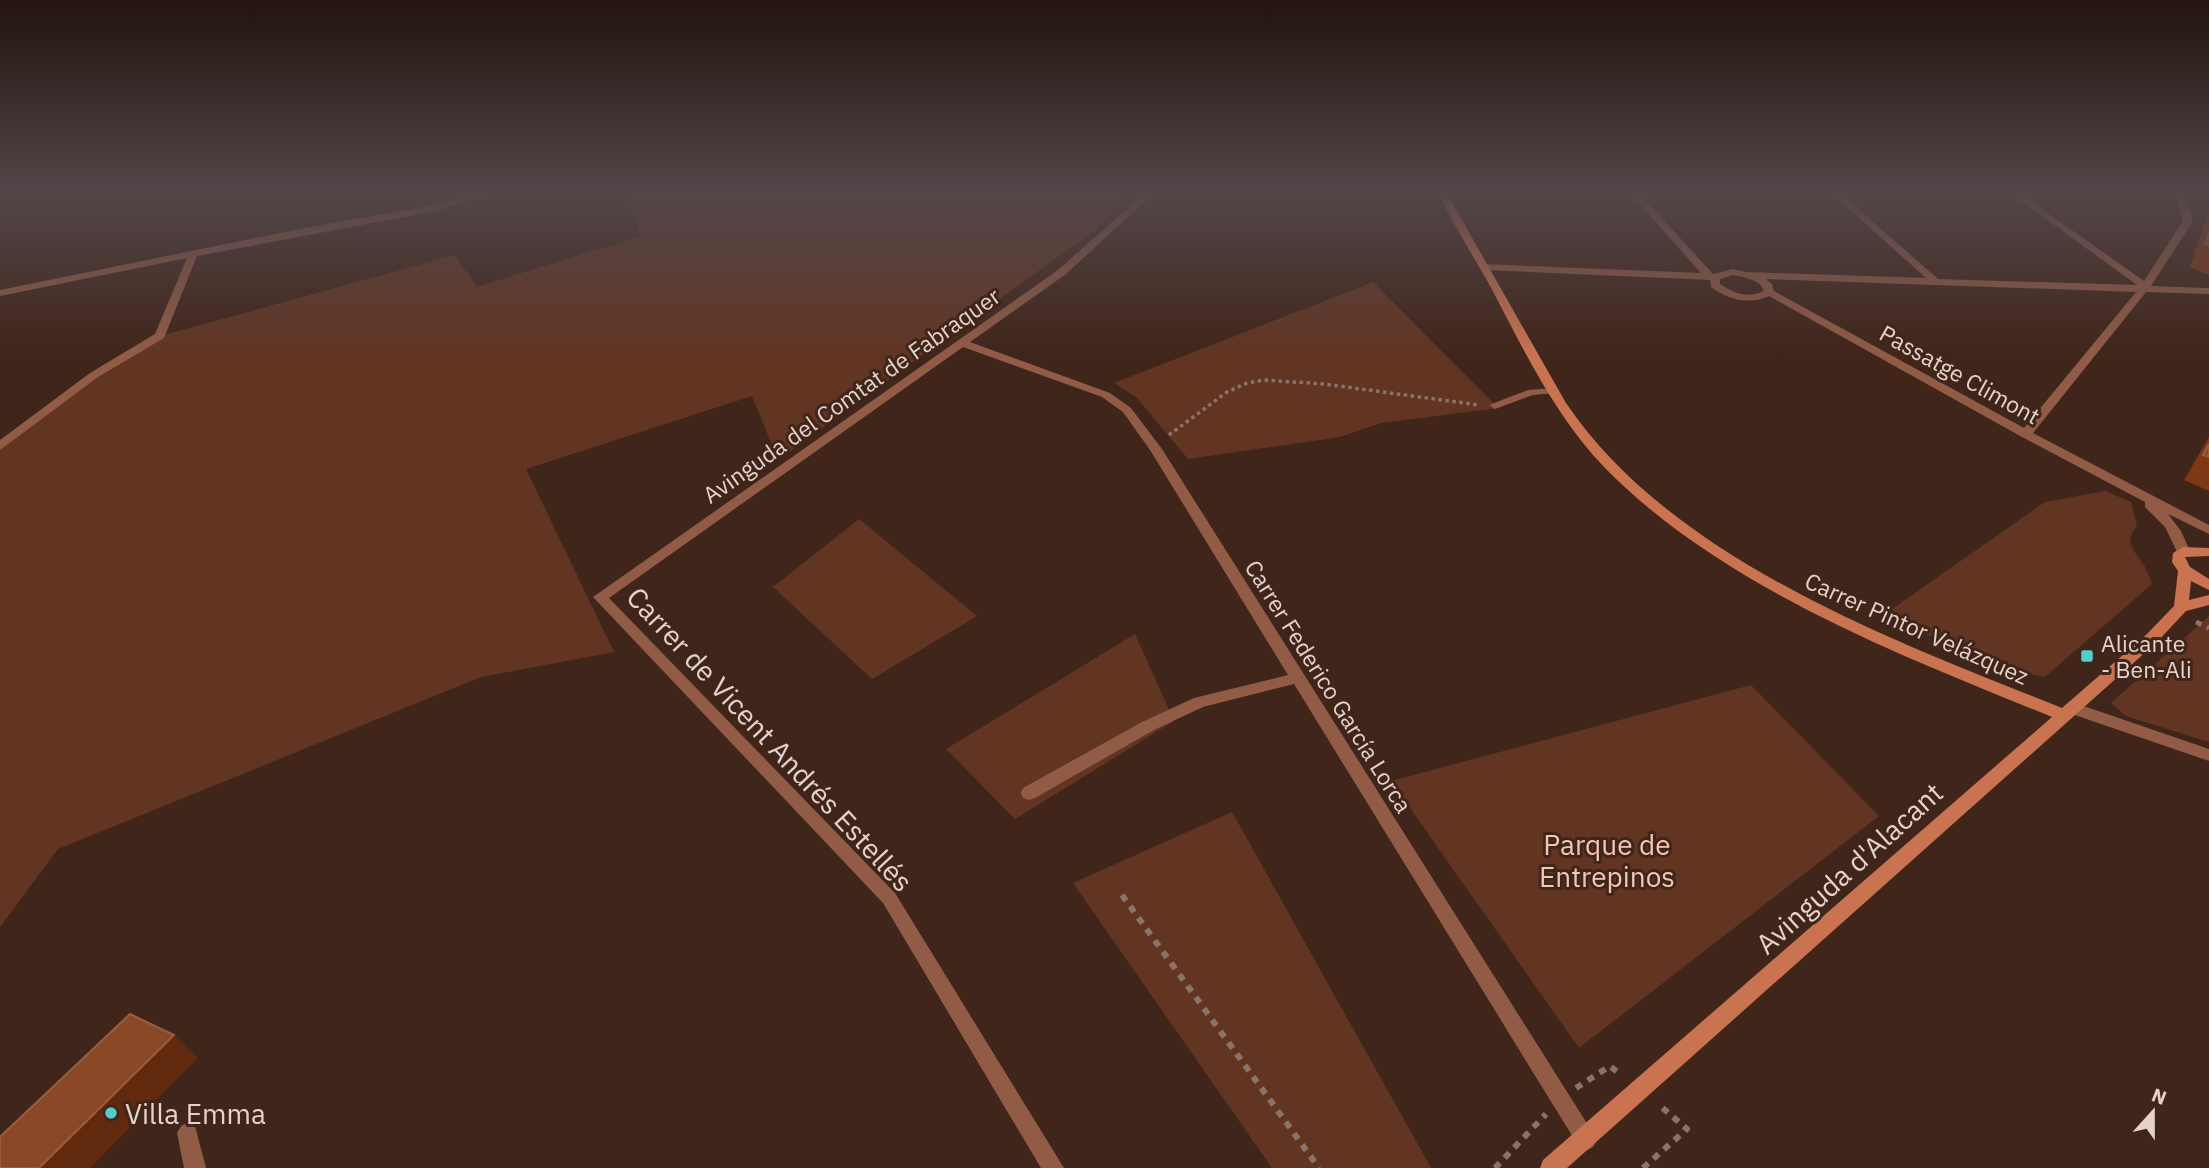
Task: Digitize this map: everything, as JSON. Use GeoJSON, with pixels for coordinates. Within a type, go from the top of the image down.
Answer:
{"type":"FeatureCollection","features":[{"type":"Feature","properties":{"kind":"street"},"geometry":{"type":"LineString","coordinates":[[0,293],[233,247]]}},
{"type":"Feature","properties":{"kind":"street","name":"Avinguda del Comtat de Fabraquer"},"geometry":{"type":"LineString","coordinates":[[600,597],[1062,272],[1090,247]]}},
{"type":"Feature","properties":{"kind":"street","name":"Carrer Pintor Velázquez"},"geometry":{"type":"LineString","coordinates":[[1473,247],[1552,391],[1574,423],[1609,463],[1655,506],[1707,545],[1794,598],[1864,633],[2068,711]]}},
{"type":"Feature","properties":{"kind":"street"},"geometry":{"type":"LineString","coordinates":[[1684,247],[1712,277],[1715,285],[1735,296],[1757,298],[1769,292]]}},
{"type":"Feature","properties":{"kind":"street"},"geometry":{"type":"LineString","coordinates":[[1896,247],[1936,281]]}},
{"type":"Feature","properties":{"kind":"street"},"geometry":{"type":"LineString","coordinates":[[2089,247],[2145,287]]}},
{"type":"Feature","properties":{"kind":"street"},"geometry":{"type":"LineString","coordinates":[[2026,434],[2145,287],[2171,247]]}},
{"type":"Feature","properties":{"kind":"street"},"geometry":{"type":"LineString","coordinates":[[0,446],[94,375],[160,336],[193,254]]}},
{"type":"Feature","properties":{"kind":"street"},"geometry":{"type":"LineString","coordinates":[[1484,267],[1712,277],[1733,272],[1747,275],[2209,291]]}},
{"type":"Feature","properties":{"kind":"street","name":"Passatge Climont"},"geometry":{"type":"LineString","coordinates":[[1747,275],[1764,282],[1769,292],[2026,434],[2209,530]]}},
{"type":"Feature","properties":{"kind":"street","name":"Carrer Federico García Lorca"},"geometry":{"type":"LineString","coordinates":[[961,342],[1106,395],[1127,410],[1156,449],[1586,1140]]}},
{"type":"Feature","properties":{"kind":"street"},"geometry":{"type":"LineString","coordinates":[[1495,405],[1532,392],[1552,391]]}},
{"type":"Feature","properties":{"kind":"street","name":"Passatge Climont"},"geometry":{"type":"LineString","coordinates":[[2132,491],[2160,512],[2176,532],[2183,551]]}},
{"type":"Feature","properties":{"kind":"street"},"geometry":{"type":"LineString","coordinates":[[2209,552],[2183,551],[2178,556],[2178,563],[2185,571],[2209,584]]}},
{"type":"Feature","properties":{"kind":"street"},"geometry":{"type":"LineString","coordinates":[[2185,571],[2181,607],[2209,600]]}},
{"type":"Feature","properties":{"kind":"street","name":"Carrer de Vicent Andrés Estellés"},"geometry":{"type":"LineString","coordinates":[[600,597],[889,898],[1053,1168]]}},
{"type":"Feature","properties":{"kind":"street","name":"Avinguda d'Alacant"},"geometry":{"type":"LineString","coordinates":[[1551,1168],[1586,1140],[2152,638],[2181,607]]}},
{"type":"Feature","properties":{"kind":"street"},"geometry":{"type":"LineString","coordinates":[[1029,793],[1148,726],[1199,702],[1297,678]]}},
{"type":"Feature","properties":{"kind":"street"},"geometry":{"type":"LineString","coordinates":[[2068,711],[2209,755]]}},
{"type":"Feature","properties":{"kind":"street"},"geometry":{"type":"LineString","coordinates":[[188,1133],[195,1168]]}},
{"type":"Feature","properties":{"kind":"path"},"geometry":{"type":"LineString","coordinates":[[1169,435],[1227,392],[1247,383],[1264,380],[1324,384],[1495,405]]}},
{"type":"Feature","properties":{"kind":"path"},"geometry":{"type":"LineString","coordinates":[[1122,895],[1319,1168]]}},
{"type":"Feature","properties":{"kind":"green space"},"geometry":{"type":"Polygon","coordinates":[[[607,247],[1072,247],[778,460],[752,396],[526,469],[614,652],[481,677],[58,849],[0,927],[0,446],[94,375],[160,336],[455,255],[477,287],[607,247]]]}},
{"type":"Feature","properties":{"kind":"green space"},"geometry":{"type":"Polygon","coordinates":[[[1373,282],[1498,408],[1381,423],[1340,437],[1188,459],[1136,397],[1114,383],[1373,282]]]}},
{"type":"Feature","properties":{"kind":"green space"},"geometry":{"type":"Polygon","coordinates":[[[2105,491],[2131,502],[2137,526],[2131,537],[2132,547],[2152,584],[2045,677],[2015,671],[1882,616],[2045,502],[2105,491]]]}},
{"type":"Feature","properties":{"kind":"green space"},"geometry":{"type":"Polygon","coordinates":[[[859,519],[977,616],[872,679],[773,587],[859,519]]]}},
{"type":"Feature","properties":{"kind":"green space"},"geometry":{"type":"Polygon","coordinates":[[[2209,616],[2209,742],[2126,716],[2111,703],[2209,616]]]}},
{"type":"Feature","properties":{"kind":"green space"},"geometry":{"type":"Polygon","coordinates":[[[1135,634],[1174,721],[1015,819],[946,749],[1135,634]]]}},
{"type":"Feature","properties":{"kind":"green space","name":"Parque de Entrepinos"},"geometry":{"type":"Polygon","coordinates":[[[1751,685],[1879,816],[1579,1048],[1391,781],[1751,685]]]}},
{"type":"Feature","properties":{"kind":"green space"},"geometry":{"type":"Polygon","coordinates":[[[1232,812],[1431,1168],[1272,1168],[1073,883],[1232,812]]]}},
{"type":"Feature","properties":{"kind":"building"},"geometry":{"type":"Polygon","coordinates":[[[2209,444],[2209,457],[2203,455],[2209,444]]]}},
{"type":"Feature","properties":{"kind":"building"},"geometry":{"type":"Polygon","coordinates":[[[130,1014],[174,1035],[39,1168],[0,1168],[0,1137],[130,1014]]]}},
{"type":"Feature","properties":{"kind":"place","name":"Alicante - Ben-Ali"},"geometry":{"type":"Point","coordinates":[2087,656]}},
{"type":"Feature","properties":{"kind":"place","name":"Villa Emma"},"geometry":{"type":"Point","coordinates":[111,1113]}}]}
